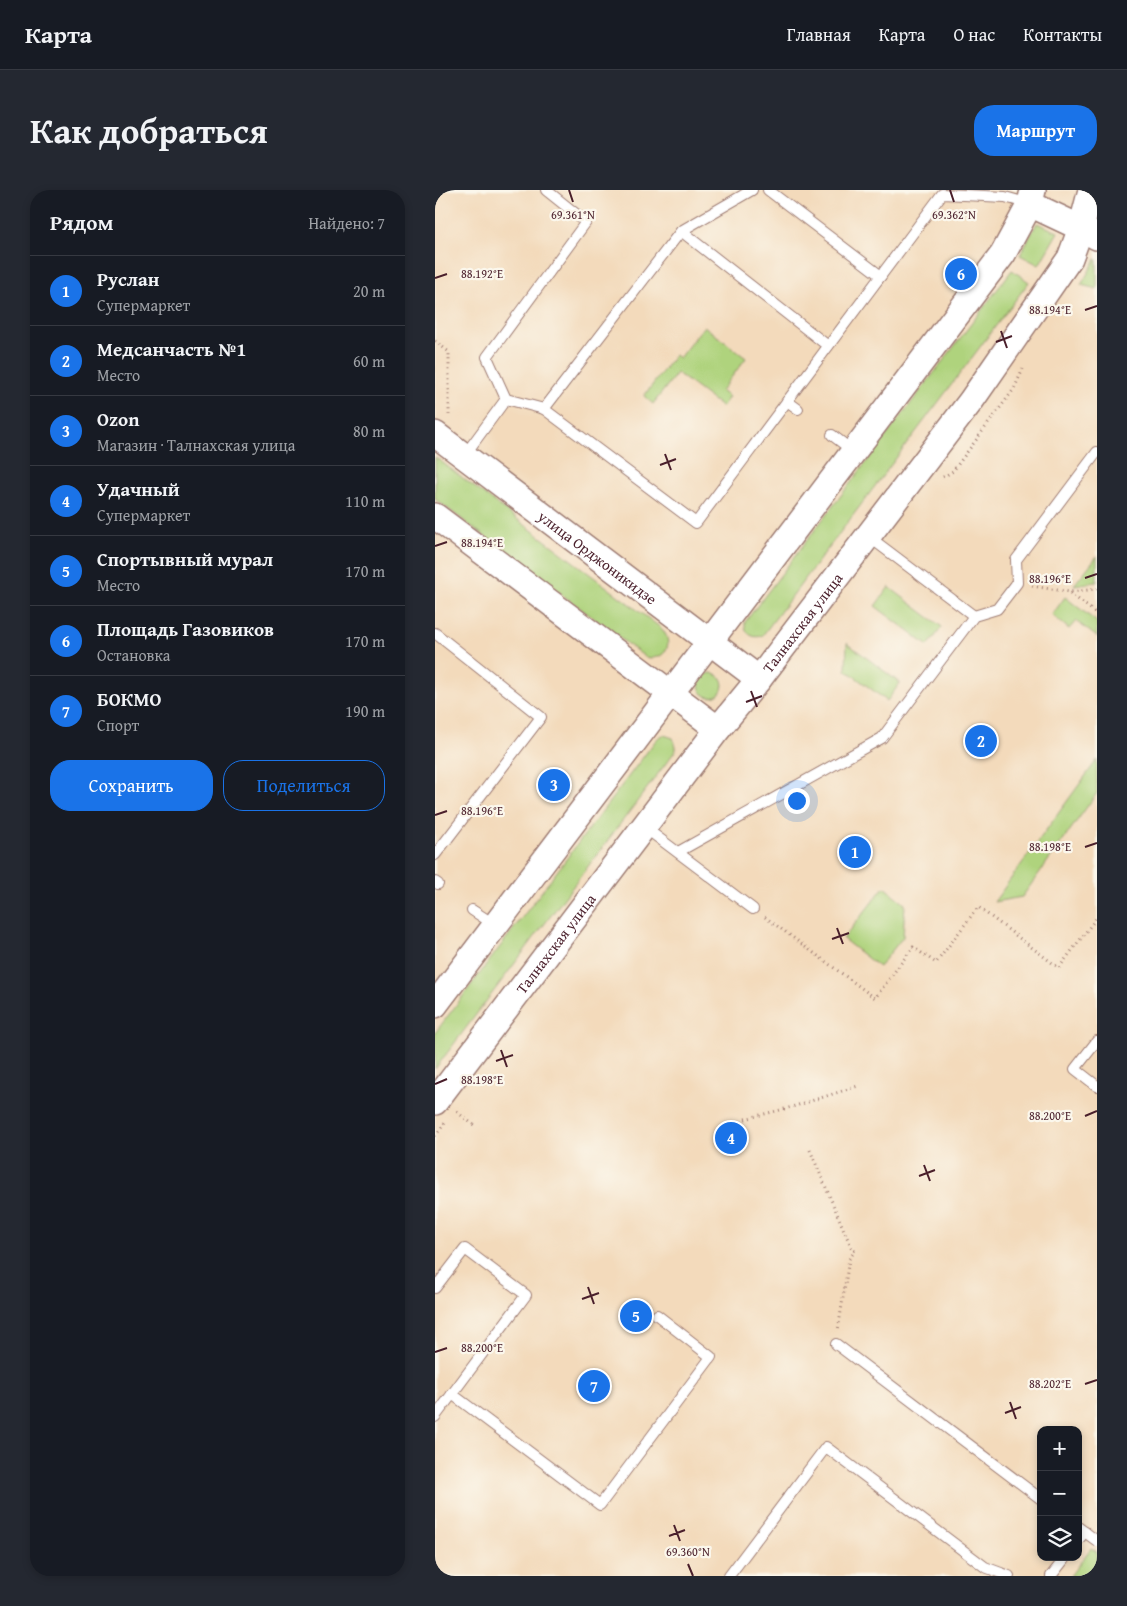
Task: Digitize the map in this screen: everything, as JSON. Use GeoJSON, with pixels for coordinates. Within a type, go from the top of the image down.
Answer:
{"type":"FeatureCollection","features":[{"type":"Feature","properties":{"kind":"street","name":"Талнахская улица"},"geometry":{"type":"LineString","coordinates":[[435,1102],[971,400],[1089,233],[1091,190]]}},
{"type":"Feature","properties":{"kind":"street"},"geometry":{"type":"LineString","coordinates":[[435,1005],[1003,254],[1031,197],[1089,233]]}},
{"type":"Feature","properties":{"kind":"street","name":"улица Орджоникидзе"},"geometry":{"type":"LineString","coordinates":[[435,434],[471,446],[710,642],[759,679]]}},
{"type":"Feature","properties":{"kind":"street"},"geometry":{"type":"LineString","coordinates":[[435,516],[718,729]]}},
{"type":"Feature","properties":{"kind":"lane"},"geometry":{"type":"LineString","coordinates":[[506,399],[487,357],[586,222],[546,190]]}},
{"type":"Feature","properties":{"kind":"lane"},"geometry":{"type":"LineString","coordinates":[[544,409],[681,231],[752,190]]}},
{"type":"Feature","properties":{"kind":"lane"},"geometry":{"type":"LineString","coordinates":[[768,190],[881,276]]}},
{"type":"Feature","properties":{"kind":"lane"},"geometry":{"type":"LineString","coordinates":[[506,399],[544,409],[696,523],[881,276],[941,192],[1031,197]]}},
{"type":"Feature","properties":{"kind":"lane"},"geometry":{"type":"LineString","coordinates":[[681,231],[828,346]]}},
{"type":"Feature","properties":{"kind":"lane"},"geometry":{"type":"LineString","coordinates":[[471,446],[506,399]]}},
{"type":"Feature","properties":{"kind":"lane"},"geometry":{"type":"LineString","coordinates":[[787,401],[798,409]]}},
{"type":"Feature","properties":{"kind":"lane"},"geometry":{"type":"LineString","coordinates":[[832,435],[854,451]]}},
{"type":"Feature","properties":{"kind":"lane"},"geometry":{"type":"LineString","coordinates":[[678,852],[882,738],[974,616],[997,609],[1017,583],[1016,560],[1097,452]]}},
{"type":"Feature","properties":{"kind":"lane"},"geometry":{"type":"LineString","coordinates":[[868,536],[974,616]]}},
{"type":"Feature","properties":{"kind":"lane"},"geometry":{"type":"LineString","coordinates":[[435,633],[541,717],[435,855]]}},
{"type":"Feature","properties":{"kind":"lane"},"geometry":{"type":"LineString","coordinates":[[644,826],[753,909]]}},
{"type":"Feature","properties":{"kind":"lane"},"geometry":{"type":"LineString","coordinates":[[472,910],[495,925]]}},
{"type":"Feature","properties":{"kind":"lane"},"geometry":{"type":"LineString","coordinates":[[1097,1041],[1075,1069],[1097,1086]]}},
{"type":"Feature","properties":{"kind":"lane"},"geometry":{"type":"LineString","coordinates":[[435,1288],[465,1249],[526,1295],[435,1416]]}},
{"type":"Feature","properties":{"kind":"lane"},"geometry":{"type":"LineString","coordinates":[[452,1394],[600,1505],[711,1357],[657,1314]]}},
{"type":"Feature","properties":{"kind":"lane"},"geometry":{"type":"LineString","coordinates":[[835,1344],[1037,1496]]}},
{"type":"Feature","properties":{"kind":"lane"},"geometry":{"type":"LineString","coordinates":[[729,1576],[826,1447],[982,1572],[1009,1576]]}},
{"type":"Feature","properties":{"kind":"lane"},"geometry":{"type":"LineString","coordinates":[[1082,1534],[1097,1541]]}},
{"type":"Feature","properties":{"kind":"lane"},"geometry":{"type":"LineString","coordinates":[[1051,1576],[1062,1561]]}},
{"type":"Feature","properties":{"kind":"path"},"geometry":{"type":"LineString","coordinates":[[435,341],[449,352],[449,415],[471,446]]}},
{"type":"Feature","properties":{"kind":"path"},"geometry":{"type":"LineString","coordinates":[[1017,583],[1070,592],[1097,589]]}},
{"type":"Feature","properties":{"kind":"path"},"geometry":{"type":"LineString","coordinates":[[1070,592],[1097,614]]}},
{"type":"Feature","properties":{"kind":"path"},"geometry":{"type":"LineString","coordinates":[[753,909],[875,998],[913,947],[936,963],[978,907],[1059,968],[1097,917]]}},
{"type":"Feature","properties":{"kind":"path"},"geometry":{"type":"LineString","coordinates":[[745,1119],[792,1107],[858,1086]]}},
{"type":"Feature","properties":{"kind":"path"},"geometry":{"type":"LineString","coordinates":[[810,1150],[852,1249],[855,1251],[849,1259],[835,1344]]}},
{"type":"Feature","properties":{"kind":"green space"},"geometry":{"type":"Polygon","coordinates":[[[1037,223],[1058,232],[1039,265],[1020,255],[1037,223]]]}},
{"type":"Feature","properties":{"kind":"green space"},"geometry":{"type":"Polygon","coordinates":[[[1096,259],[1097,289],[1081,285],[1096,259]]]}},
{"type":"Feature","properties":{"kind":"green space"},"geometry":{"type":"Polygon","coordinates":[[[1012,270],[1029,282],[762,636],[755,637],[749,634],[745,622],[1012,270]]]}},
{"type":"Feature","properties":{"kind":"green space"},"geometry":{"type":"Polygon","coordinates":[[[704,326],[746,358],[721,391],[729,397],[722,407],[677,373],[653,404],[644,396],[675,355],[679,358],[704,326]]]}},
{"type":"Feature","properties":{"kind":"green space"},"geometry":{"type":"Polygon","coordinates":[[[435,457],[661,628],[668,645],[663,654],[652,658],[645,657],[435,499],[435,457]]]}},
{"type":"Feature","properties":{"kind":"green space"},"geometry":{"type":"Polygon","coordinates":[[[1097,556],[1097,582],[1074,585],[1097,556]]]}},
{"type":"Feature","properties":{"kind":"green space"},"geometry":{"type":"Polygon","coordinates":[[[889,587],[942,627],[928,646],[875,606],[889,587]]]}},
{"type":"Feature","properties":{"kind":"green space"},"geometry":{"type":"Polygon","coordinates":[[[1065,597],[1097,622],[1097,637],[1076,621],[1069,629],[1052,615],[1065,597]]]}},
{"type":"Feature","properties":{"kind":"green space"},"geometry":{"type":"Polygon","coordinates":[[[847,643],[900,683],[887,701],[846,670],[847,643]]]}},
{"type":"Feature","properties":{"kind":"green space"},"geometry":{"type":"Polygon","coordinates":[[[711,673],[719,677],[723,685],[719,693],[711,697],[703,693],[699,685],[703,677],[711,673]]]}},
{"type":"Feature","properties":{"kind":"green space"},"geometry":{"type":"Polygon","coordinates":[[[664,735],[673,738],[676,750],[435,1069],[435,1033],[656,740],[664,735]]]}},
{"type":"Feature","properties":{"kind":"green space"},"geometry":{"type":"Polygon","coordinates":[[[1097,760],[1097,793],[1022,897],[994,902],[1097,760]]]}},
{"type":"Feature","properties":{"kind":"green space"},"geometry":{"type":"Polygon","coordinates":[[[884,887],[905,904],[903,937],[879,967],[843,939],[884,887]]]}},
{"type":"Feature","properties":{"kind":"green space"},"geometry":{"type":"Polygon","coordinates":[[[1091,1548],[1097,1552],[1097,1576],[1070,1576],[1091,1548]]]}},
{"type":"Feature","properties":{"kind":"place","name":"Площадь Газовиков"},"geometry":{"type":"Point","coordinates":[961,274]}},
{"type":"Feature","properties":{"kind":"place","name":"Медсанчасть №1"},"geometry":{"type":"Point","coordinates":[981,741]}},
{"type":"Feature","properties":{"kind":"place","name":"Ozon"},"geometry":{"type":"Point","coordinates":[554,785]}},
{"type":"Feature","properties":{"kind":"place","name":"Руслан"},"geometry":{"type":"Point","coordinates":[855,852]}},
{"type":"Feature","properties":{"kind":"place","name":"Удачный"},"geometry":{"type":"Point","coordinates":[731,1138]}},
{"type":"Feature","properties":{"kind":"place","name":"Спортывный мурал"},"geometry":{"type":"Point","coordinates":[636,1316]}},
{"type":"Feature","properties":{"kind":"place","name":"БОКМО"},"geometry":{"type":"Point","coordinates":[594,1386]}}]}
